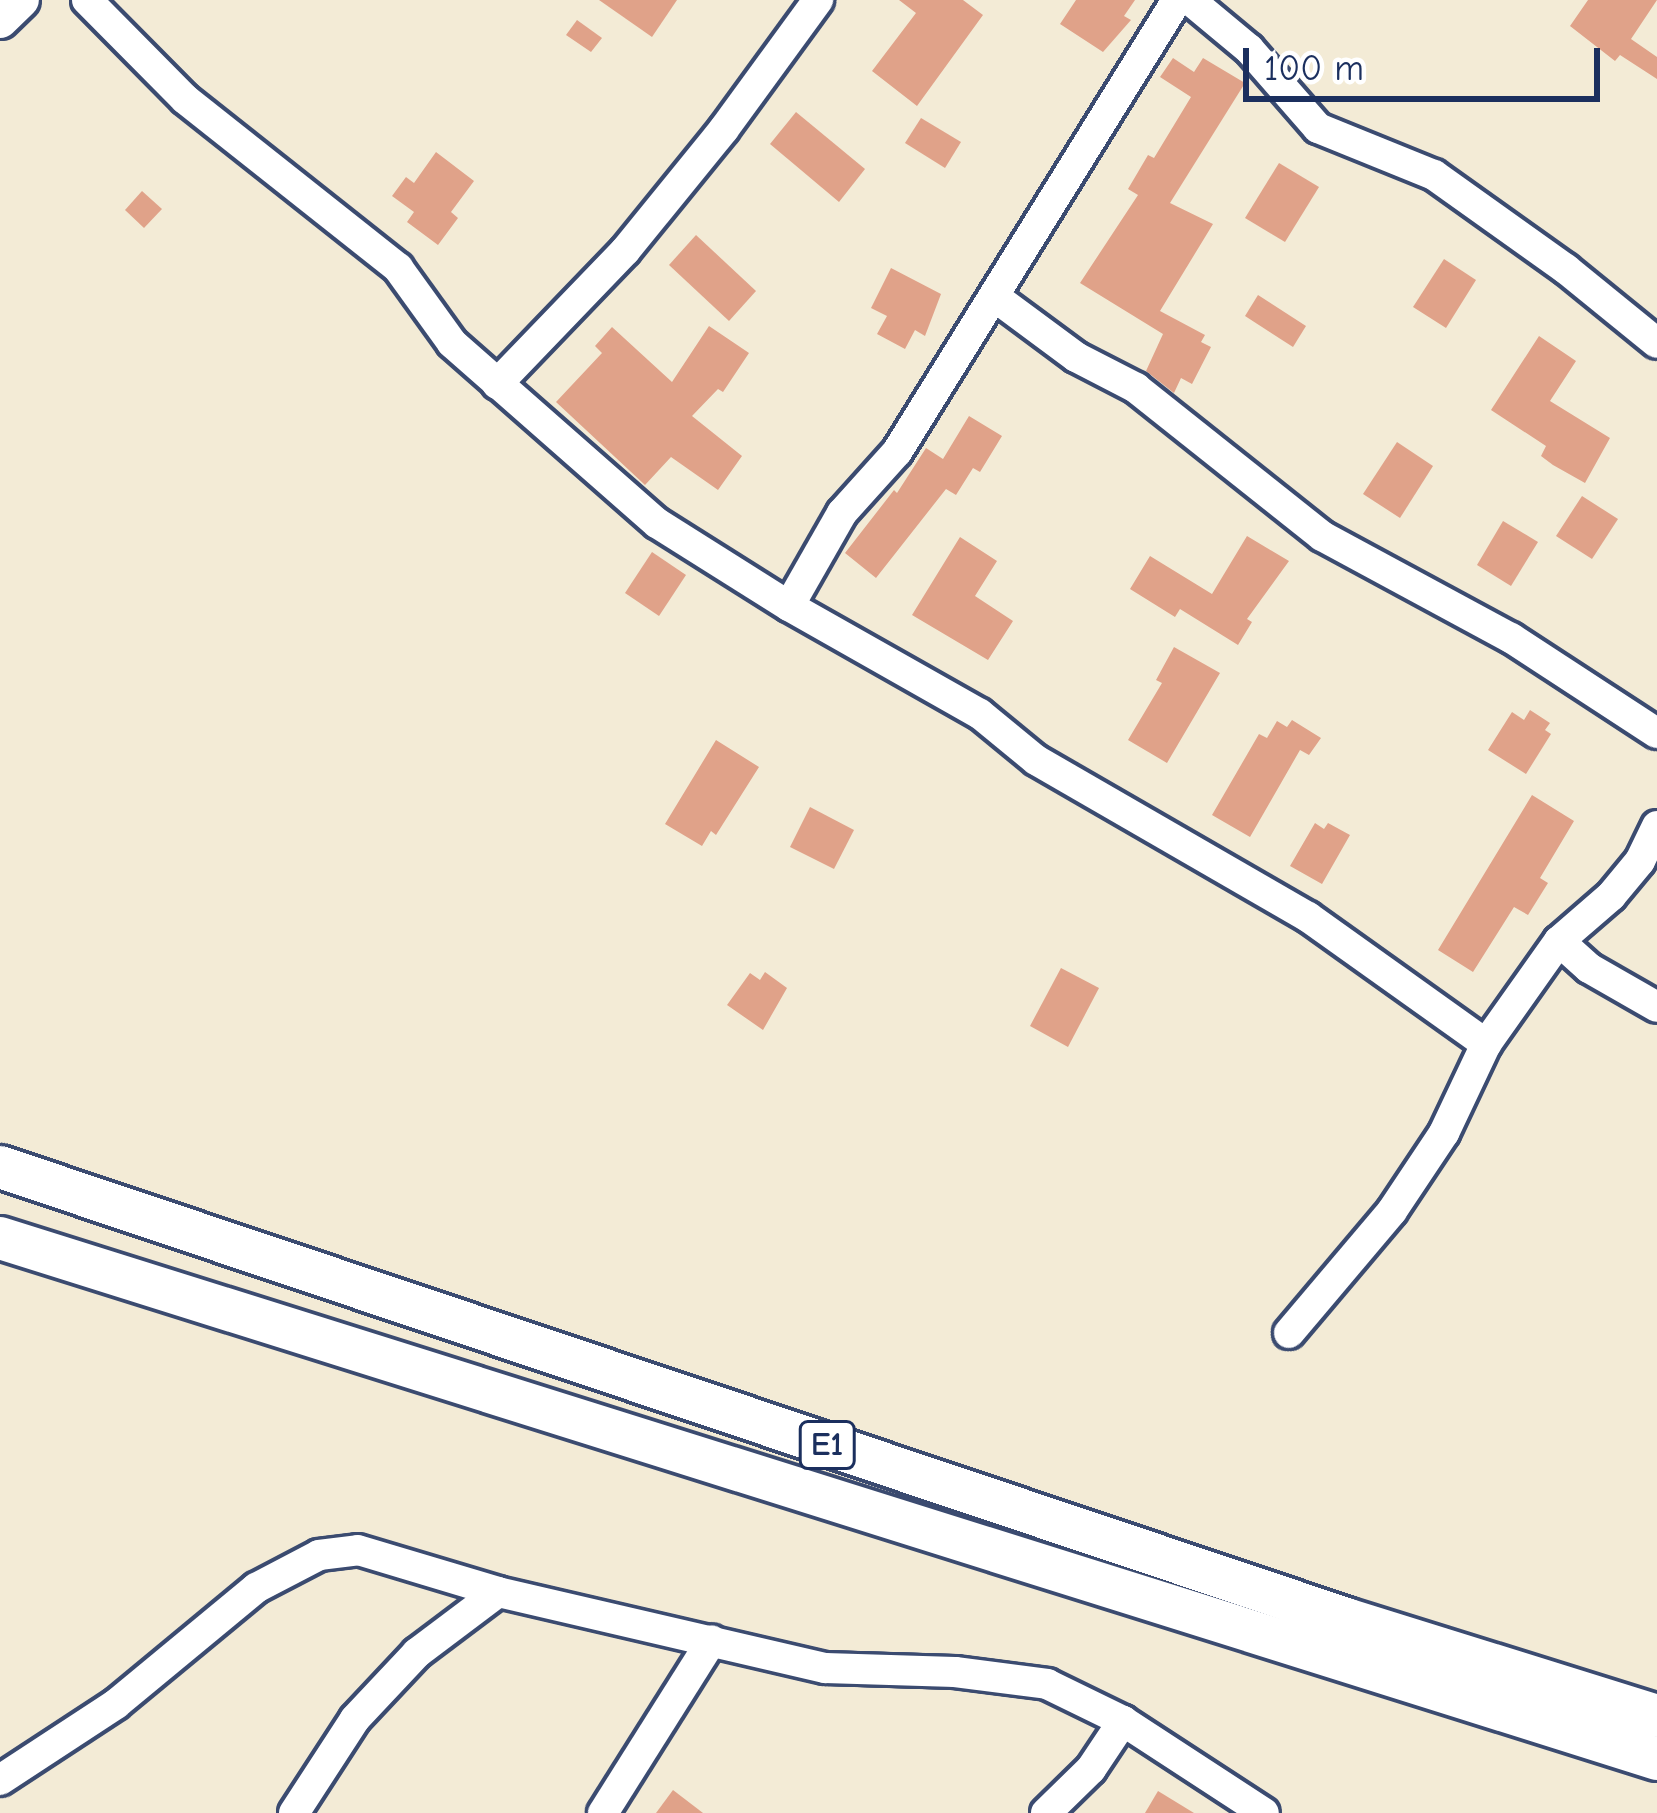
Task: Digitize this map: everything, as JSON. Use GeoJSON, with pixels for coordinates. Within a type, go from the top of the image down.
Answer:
{"type":"FeatureCollection","features":[{"type":"Feature","properties":{"kind":"highway","name":"E1"},"geometry":{"type":"LineString","coordinates":[[0,1167],[1346,1619],[1657,1716]]}},
{"type":"Feature","properties":{"kind":"highway","name":"E1"},"geometry":{"type":"LineString","coordinates":[[0,1238],[1657,1760]]}},
{"type":"Feature","properties":{"kind":"main road"},"geometry":{"type":"LineString","coordinates":[[0,20],[21,0]]}},
{"type":"Feature","properties":{"kind":"street"},"geometry":{"type":"LineString","coordinates":[[87,0],[184,99],[398,268],[452,343],[657,523],[789,606],[980,714],[1036,760],[1307,917],[1486,1044]]}},
{"type":"Feature","properties":{"kind":"street"},"geometry":{"type":"LineString","coordinates":[[496,384],[625,251],[750,96],[818,0]]}},
{"type":"Feature","properties":{"kind":"street"},"geometry":{"type":"LineString","coordinates":[[789,606],[842,513],[897,452],[1178,0]]}},
{"type":"Feature","properties":{"kind":"street"},"geometry":{"type":"LineString","coordinates":[[1190,0],[1249,49],[1318,128],[1434,175],[1582,281],[1657,344]]}},
{"type":"Feature","properties":{"kind":"street"},"geometry":{"type":"LineString","coordinates":[[995,297],[1076,357],[1136,388],[1322,536],[1510,638],[1657,733]]}},
{"type":"Feature","properties":{"kind":"street"},"geometry":{"type":"LineString","coordinates":[[1289,1333],[1392,1210],[1444,1133],[1486,1044],[1559,941],[1611,896],[1640,861],[1657,826]]}},
{"type":"Feature","properties":{"kind":"street"},"geometry":{"type":"LineString","coordinates":[[1559,941],[1589,968],[1657,1007]]}},
{"type":"Feature","properties":{"kind":"street"},"geometry":{"type":"LineString","coordinates":[[0,1780],[116,1704],[256,1588],[319,1555],[358,1550],[498,1592],[825,1667],[955,1672],[1047,1684],[1124,1721],[1264,1813]]}},
{"type":"Feature","properties":{"kind":"street"},"geometry":{"type":"LineString","coordinates":[[294,1813],[355,1719],[417,1653],[498,1592]]}},
{"type":"Feature","properties":{"kind":"street"},"geometry":{"type":"LineString","coordinates":[[603,1813],[712,1640]]}},
{"type":"Feature","properties":{"kind":"street"},"geometry":{"type":"LineString","coordinates":[[1046,1813],[1090,1769],[1124,1721]]}},
{"type":"Feature","properties":{"kind":"building"},"geometry":{"type":"Polygon","coordinates":[[[599,0],[677,0],[652,37],[599,0]]]}},
{"type":"Feature","properties":{"kind":"building"},"geometry":{"type":"Polygon","coordinates":[[[899,0],[963,0],[983,15],[917,106],[872,71],[916,13],[899,0]]]}},
{"type":"Feature","properties":{"kind":"building"},"geometry":{"type":"Polygon","coordinates":[[[1076,0],[1135,0],[1124,16],[1131,20],[1103,52],[1060,24],[1076,0]]]}},
{"type":"Feature","properties":{"kind":"building"},"geometry":{"type":"Polygon","coordinates":[[[1588,0],[1657,0],[1631,39],[1657,57],[1657,79],[1620,55],[1615,61],[1570,26],[1588,0]]]}},
{"type":"Feature","properties":{"kind":"building"},"geometry":{"type":"Polygon","coordinates":[[[577,20],[602,38],[591,52],[566,35],[577,20]]]}},
{"type":"Feature","properties":{"kind":"building"},"geometry":{"type":"Polygon","coordinates":[[[1173,58],[1194,72],[1203,58],[1245,83],[1170,203],[1213,224],[1160,311],[1205,335],[1201,342],[1211,347],[1192,384],[1181,378],[1174,393],[1146,371],[1163,334],[1080,283],[1138,195],[1128,189],[1148,155],[1154,158],[1191,97],[1160,77],[1173,58]]]}},
{"type":"Feature","properties":{"kind":"building"},"geometry":{"type":"Polygon","coordinates":[[[796,112],[865,169],[839,202],[770,144],[796,112]]]}},
{"type":"Feature","properties":{"kind":"building"},"geometry":{"type":"Polygon","coordinates":[[[921,118],[961,142],[945,168],[905,143],[921,118]]]}},
{"type":"Feature","properties":{"kind":"building"},"geometry":{"type":"Polygon","coordinates":[[[436,152],[474,181],[451,212],[458,218],[438,245],[407,222],[414,212],[392,196],[406,177],[414,183],[436,152]]]}},
{"type":"Feature","properties":{"kind":"building"},"geometry":{"type":"Polygon","coordinates":[[[1279,163],[1319,187],[1285,242],[1245,218],[1279,163]]]}},
{"type":"Feature","properties":{"kind":"building"},"geometry":{"type":"Polygon","coordinates":[[[142,191],[162,209],[144,228],[125,210],[142,191]]]}},
{"type":"Feature","properties":{"kind":"building"},"geometry":{"type":"Polygon","coordinates":[[[696,235],[756,291],[729,321],[669,265],[696,235]]]}},
{"type":"Feature","properties":{"kind":"building"},"geometry":{"type":"Polygon","coordinates":[[[1444,259],[1476,280],[1446,328],[1413,307],[1444,259]]]}},
{"type":"Feature","properties":{"kind":"building"},"geometry":{"type":"Polygon","coordinates":[[[891,268],[941,294],[925,336],[915,330],[905,349],[877,334],[887,316],[871,308],[891,268]]]}},
{"type":"Feature","properties":{"kind":"building"},"geometry":{"type":"Polygon","coordinates":[[[1258,295],[1306,326],[1293,347],[1245,316],[1258,295]]]}},
{"type":"Feature","properties":{"kind":"building"},"geometry":{"type":"Polygon","coordinates":[[[709,326],[749,353],[723,392],[718,389],[692,416],[742,456],[718,490],[671,457],[645,485],[556,402],[602,353],[595,346],[612,327],[672,382],[709,326]]]}},
{"type":"Feature","properties":{"kind":"building"},"geometry":{"type":"Polygon","coordinates":[[[1539,336],[1576,361],[1550,401],[1610,438],[1585,483],[1541,456],[1546,446],[1491,410],[1539,336]]]}},
{"type":"Feature","properties":{"kind":"building"},"geometry":{"type":"Polygon","coordinates":[[[969,416],[1002,436],[980,472],[973,468],[956,495],[946,489],[876,578],[845,553],[894,490],[897,493],[926,448],[943,459],[969,416]]]}},
{"type":"Feature","properties":{"kind":"building"},"geometry":{"type":"Polygon","coordinates":[[[1397,442],[1433,466],[1400,518],[1363,494],[1397,442]]]}},
{"type":"Feature","properties":{"kind":"building"},"geometry":{"type":"Polygon","coordinates":[[[1582,496],[1618,519],[1592,559],[1556,536],[1582,496]]]}},
{"type":"Feature","properties":{"kind":"building"},"geometry":{"type":"Polygon","coordinates":[[[1503,521],[1538,542],[1511,586],[1477,565],[1503,521]]]}},
{"type":"Feature","properties":{"kind":"building"},"geometry":{"type":"Polygon","coordinates":[[[1247,536],[1289,561],[1247,619],[1252,622],[1238,645],[1180,609],[1175,617],[1130,589],[1150,556],[1212,594],[1247,536]]]}},
{"type":"Feature","properties":{"kind":"building"},"geometry":{"type":"Polygon","coordinates":[[[960,537],[997,561],[975,596],[1013,621],[988,660],[912,615],[960,537]]]}},
{"type":"Feature","properties":{"kind":"building"},"geometry":{"type":"Polygon","coordinates":[[[652,552],[686,575],[659,616],[625,593],[652,552]]]}},
{"type":"Feature","properties":{"kind":"building"},"geometry":{"type":"Polygon","coordinates":[[[1174,647],[1220,673],[1167,763],[1128,740],[1162,683],[1156,680],[1174,647]]]}},
{"type":"Feature","properties":{"kind":"building"},"geometry":{"type":"Polygon","coordinates":[[[1530,710],[1550,723],[1545,730],[1551,734],[1526,774],[1488,750],[1512,712],[1524,720],[1530,710]]]}},
{"type":"Feature","properties":{"kind":"building"},"geometry":{"type":"Polygon","coordinates":[[[1292,720],[1321,738],[1309,755],[1300,750],[1250,837],[1212,815],[1259,734],[1267,738],[1277,721],[1287,727],[1292,720]]]}},
{"type":"Feature","properties":{"kind":"building"},"geometry":{"type":"Polygon","coordinates":[[[716,740],[759,767],[716,835],[711,831],[702,846],[665,824],[716,740]]]}},
{"type":"Feature","properties":{"kind":"building"},"geometry":{"type":"Polygon","coordinates":[[[1532,795],[1574,821],[1540,878],[1548,883],[1528,915],[1514,907],[1473,972],[1438,950],[1532,795]]]}},
{"type":"Feature","properties":{"kind":"building"},"geometry":{"type":"Polygon","coordinates":[[[810,807],[854,830],[834,869],[790,847],[810,807]]]}},
{"type":"Feature","properties":{"kind":"building"},"geometry":{"type":"Polygon","coordinates":[[[1315,823],[1324,829],[1328,823],[1350,835],[1322,884],[1290,866],[1315,823]]]}},
{"type":"Feature","properties":{"kind":"building"},"geometry":{"type":"Polygon","coordinates":[[[1061,968],[1099,988],[1068,1047],[1030,1026],[1061,968]]]}},
{"type":"Feature","properties":{"kind":"building"},"geometry":{"type":"Polygon","coordinates":[[[765,972],[787,988],[763,1030],[727,1005],[750,973],[760,980],[765,972]]]}},
{"type":"Feature","properties":{"kind":"building"},"geometry":{"type":"Polygon","coordinates":[[[673,1790],[703,1813],[656,1813],[673,1790]]]}},
{"type":"Feature","properties":{"kind":"building"},"geometry":{"type":"Polygon","coordinates":[[[1158,1791],[1194,1813],[1145,1813],[1158,1791]]]}}]}
